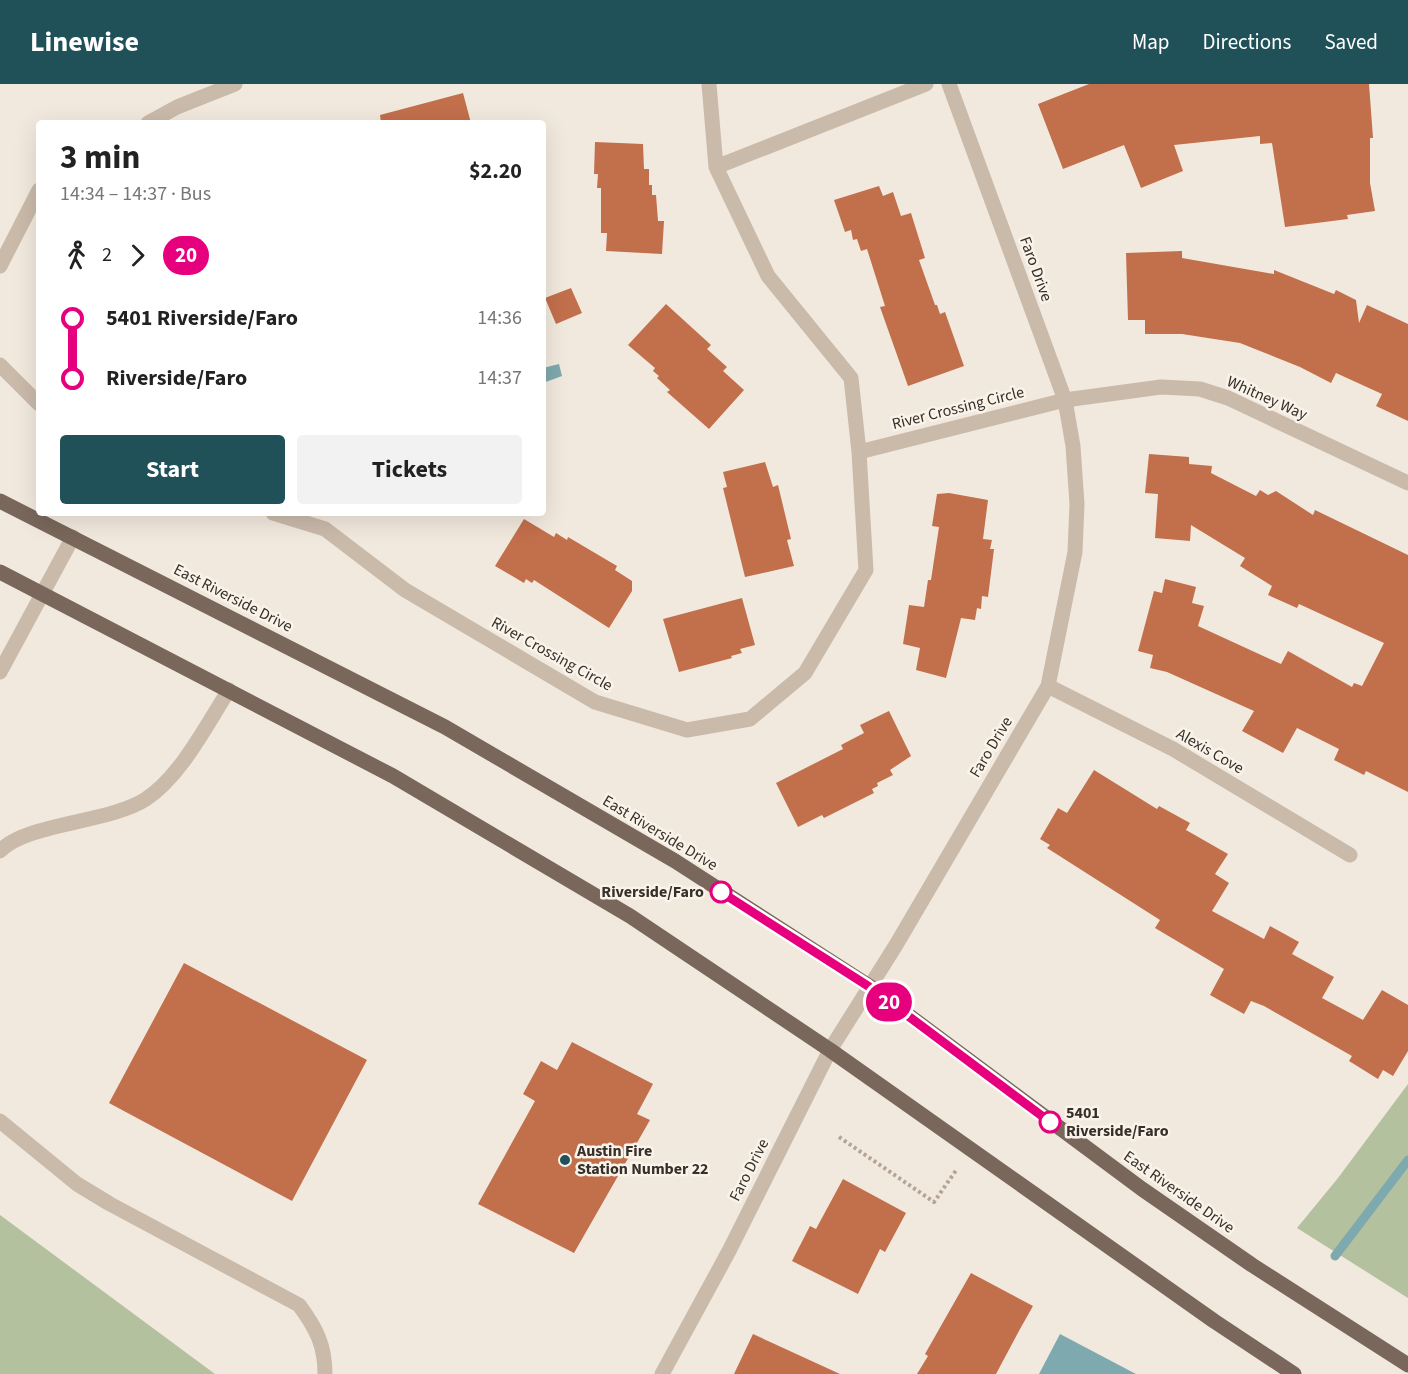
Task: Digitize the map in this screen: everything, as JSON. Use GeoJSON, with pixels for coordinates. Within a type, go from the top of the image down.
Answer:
{"type":"FeatureCollection","features":[{"type":"Feature","properties":{"kind":"main road","name":"East Riverside Drive"},"geometry":{"type":"LineString","coordinates":[[0,501],[445,727],[675,861],[868,986],[1142,1189],[1252,1265],[1408,1365]]}},
{"type":"Feature","properties":{"kind":"main road"},"geometry":{"type":"LineString","coordinates":[[0,572],[393,776],[630,916],[830,1050],[1214,1321],[1294,1374]]}},
{"type":"Feature","properties":{"kind":"street"},"geometry":{"type":"LineString","coordinates":[[153,120],[177,107],[235,84]]}},
{"type":"Feature","properties":{"kind":"street","name":"River Crossing Circle"},"geometry":{"type":"LineString","coordinates":[[283,516],[325,529],[405,590],[595,702],[687,730],[750,719],[805,673],[866,570],[859,452],[851,378],[768,276],[716,166],[709,84]]}},
{"type":"Feature","properties":{"kind":"street"},"geometry":{"type":"LineString","coordinates":[[716,166],[926,84]]}},
{"type":"Feature","properties":{"kind":"street","name":"Faro Drive"},"geometry":{"type":"LineString","coordinates":[[662,1374],[725,1257],[830,1050],[868,986],[896,945],[1048,686],[1075,552],[1077,504],[1073,446],[1065,400],[949,84]]}},
{"type":"Feature","properties":{"kind":"street"},"geometry":{"type":"LineString","coordinates":[[0,266],[36,196]]}},
{"type":"Feature","properties":{"kind":"street"},"geometry":{"type":"LineString","coordinates":[[0,365],[36,401]]}},
{"type":"Feature","properties":{"kind":"street","name":"Whitney Way"},"geometry":{"type":"LineString","coordinates":[[1065,400],[1161,387],[1200,389],[1228,398],[1408,483]]}},
{"type":"Feature","properties":{"kind":"street","name":"River Crossing Circle"},"geometry":{"type":"LineString","coordinates":[[859,452],[1065,400]]}},
{"type":"Feature","properties":{"kind":"street"},"geometry":{"type":"LineString","coordinates":[[0,672],[73,537]]}},
{"type":"Feature","properties":{"kind":"street","name":"Alexis Cove"},"geometry":{"type":"LineString","coordinates":[[1048,686],[1173,749],[1350,855]]}},
{"type":"Feature","properties":{"kind":"street"},"geometry":{"type":"LineString","coordinates":[[0,851],[24,835],[130,807],[147,798],[170,779],[230,690]]}},
{"type":"Feature","properties":{"kind":"street"},"geometry":{"type":"LineString","coordinates":[[0,1121],[77,1184],[299,1305],[317,1330],[325,1353],[325,1374]]}},
{"type":"Feature","properties":{"kind":"path"},"geometry":{"type":"LineString","coordinates":[[839,1137],[934,1202],[957,1170]]}},
{"type":"Feature","properties":{"kind":"green space"},"geometry":{"type":"Polygon","coordinates":[[[1408,1084],[1408,1298],[1297,1228],[1338,1178],[1408,1084]]]}},
{"type":"Feature","properties":{"kind":"green space"},"geometry":{"type":"Polygon","coordinates":[[[0,1215],[215,1374],[0,1374],[0,1215]]]}},
{"type":"Feature","properties":{"kind":"water"},"geometry":{"type":"Polygon","coordinates":[[[559,364],[562,376],[546,382],[546,367],[559,364]]]}},
{"type":"Feature","properties":{"kind":"water"},"geometry":{"type":"Polygon","coordinates":[[[1060,1334],[1136,1374],[1039,1374],[1060,1334]]]}},
{"type":"Feature","properties":{"kind":"building"},"geometry":{"type":"Polygon","coordinates":[[[1089,84],[1369,84],[1373,138],[1370,138],[1370,183],[1375,211],[1347,215],[1348,219],[1285,227],[1272,143],[1260,144],[1260,136],[1174,145],[1183,171],[1141,188],[1124,145],[1063,169],[1038,104],[1089,84]]]}},
{"type":"Feature","properties":{"kind":"building"},"geometry":{"type":"Polygon","coordinates":[[[463,93],[470,120],[381,120],[380,115],[463,93]]]}},
{"type":"Feature","properties":{"kind":"building"},"geometry":{"type":"Polygon","coordinates":[[[595,142],[643,144],[644,169],[649,169],[649,185],[652,185],[652,195],[656,195],[658,221],[664,221],[662,254],[606,251],[607,233],[601,233],[601,188],[597,188],[598,174],[594,174],[595,142]]]}},
{"type":"Feature","properties":{"kind":"building"},"geometry":{"type":"Polygon","coordinates":[[[879,186],[883,196],[893,192],[901,216],[911,213],[925,258],[919,260],[935,305],[940,314],[945,312],[964,366],[908,386],[880,307],[885,306],[867,249],[861,251],[857,239],[853,240],[851,230],[845,232],[834,200],[879,186]]]}},
{"type":"Feature","properties":{"kind":"building"},"geometry":{"type":"Polygon","coordinates":[[[1182,251],[1182,258],[1274,274],[1274,270],[1334,294],[1336,290],[1356,300],[1359,323],[1367,305],[1408,324],[1408,421],[1376,406],[1382,394],[1336,373],[1331,383],[1300,367],[1240,343],[1182,334],[1145,334],[1145,320],[1128,320],[1126,253],[1182,251]]]}},
{"type":"Feature","properties":{"kind":"building"},"geometry":{"type":"Polygon","coordinates":[[[571,288],[582,313],[556,324],[546,298],[571,288]]]}},
{"type":"Feature","properties":{"kind":"building"},"geometry":{"type":"Polygon","coordinates":[[[666,304],[711,345],[707,349],[727,367],[723,371],[744,390],[709,429],[667,392],[670,390],[657,378],[659,376],[653,371],[655,368],[628,345],[666,304]]]}},
{"type":"Feature","properties":{"kind":"building"},"geometry":{"type":"Polygon","coordinates":[[[1149,454],[1189,457],[1189,464],[1212,466],[1211,473],[1256,496],[1260,490],[1268,495],[1276,491],[1313,515],[1315,510],[1408,555],[1408,792],[1366,771],[1364,775],[1334,760],[1339,749],[1297,728],[1283,753],[1242,731],[1254,711],[1167,672],[1150,668],[1153,655],[1138,651],[1154,591],[1162,593],[1165,579],[1196,587],[1192,603],[1204,606],[1198,626],[1281,664],[1288,651],[1352,687],[1354,683],[1362,686],[1384,643],[1299,604],[1297,608],[1268,595],[1272,586],[1240,566],[1245,558],[1191,525],[1190,541],[1155,538],[1158,494],[1145,493],[1149,454]]]}},
{"type":"Feature","properties":{"kind":"building"},"geometry":{"type":"Polygon","coordinates":[[[765,462],[773,487],[778,485],[791,539],[787,540],[794,566],[745,577],[723,488],[727,487],[723,472],[765,462]]]}},
{"type":"Feature","properties":{"kind":"building"},"geometry":{"type":"Polygon","coordinates":[[[949,493],[988,500],[983,539],[992,540],[990,549],[994,549],[988,597],[982,596],[981,609],[977,608],[975,620],[961,618],[946,678],[916,670],[920,648],[903,644],[909,605],[924,607],[928,580],[931,580],[939,527],[932,526],[937,494],[949,493]]]}},
{"type":"Feature","properties":{"kind":"building"},"geometry":{"type":"Polygon","coordinates":[[[524,519],[554,537],[556,533],[567,540],[568,537],[617,566],[615,570],[632,581],[632,591],[609,628],[534,580],[532,583],[526,579],[524,583],[495,566],[524,519]]]}},
{"type":"Feature","properties":{"kind":"building"},"geometry":{"type":"Polygon","coordinates":[[[742,598],[755,645],[740,649],[742,653],[731,656],[732,658],[679,672],[663,619],[742,598]]]}},
{"type":"Feature","properties":{"kind":"building"},"geometry":{"type":"Polygon","coordinates":[[[889,711],[911,756],[890,770],[893,775],[877,783],[878,786],[872,789],[874,793],[824,818],[822,815],[798,827],[776,783],[843,749],[841,745],[864,733],[860,725],[889,711]]]}},
{"type":"Feature","properties":{"kind":"building"},"geometry":{"type":"Polygon","coordinates":[[[1094,770],[1157,809],[1159,806],[1190,823],[1186,830],[1228,854],[1215,874],[1229,883],[1212,911],[1264,939],[1270,926],[1299,942],[1292,954],[1334,977],[1322,998],[1363,1020],[1382,990],[1408,1005],[1408,1051],[1393,1076],[1383,1070],[1378,1079],[1349,1061],[1352,1056],[1264,1006],[1251,1001],[1244,1014],[1210,995],[1224,969],[1155,928],[1160,920],[1047,848],[1050,845],[1040,839],[1058,808],[1067,813],[1094,770]]]}},
{"type":"Feature","properties":{"kind":"building"},"geometry":{"type":"Polygon","coordinates":[[[184,963],[367,1060],[292,1201],[109,1103],[184,963]]]}},
{"type":"Feature","properties":{"kind":"building","name":"Austin Fire Station Number 22"},"geometry":{"type":"Polygon","coordinates":[[[572,1042],[653,1084],[637,1114],[650,1120],[574,1253],[478,1204],[535,1101],[523,1094],[541,1061],[557,1070],[572,1042]]]}},
{"type":"Feature","properties":{"kind":"building"},"geometry":{"type":"Polygon","coordinates":[[[843,1179],[906,1213],[885,1252],[880,1249],[858,1294],[792,1261],[810,1226],[816,1229],[843,1179]]]}},
{"type":"Feature","properties":{"kind":"building"},"geometry":{"type":"Polygon","coordinates":[[[971,1273],[1033,1306],[996,1374],[917,1374],[928,1356],[925,1354],[971,1273]]]}},
{"type":"Feature","properties":{"kind":"building"},"geometry":{"type":"Polygon","coordinates":[[[753,1334],[840,1374],[734,1374],[753,1334]]]}},
{"type":"Feature","properties":{"kind":"waterway"},"geometry":{"type":"LineString","coordinates":[[1335,1256],[1408,1160]]}},
{"type":"Feature","properties":{"kind":"bus line","name":"20"},"geometry":{"type":"LineString","coordinates":[[721,892],[868,986],[1050,1122]]}},
{"type":"Feature","properties":{"kind":"place","name":"Riverside/Faro"},"geometry":{"type":"Point","coordinates":[721,892]}},
{"type":"Feature","properties":{"kind":"place","name":"5401 Riverside/Faro"},"geometry":{"type":"Point","coordinates":[1050,1122]}},
{"type":"Feature","properties":{"kind":"place","name":"Austin Fire Station Number 22"},"geometry":{"type":"Point","coordinates":[565,1160]}}]}
